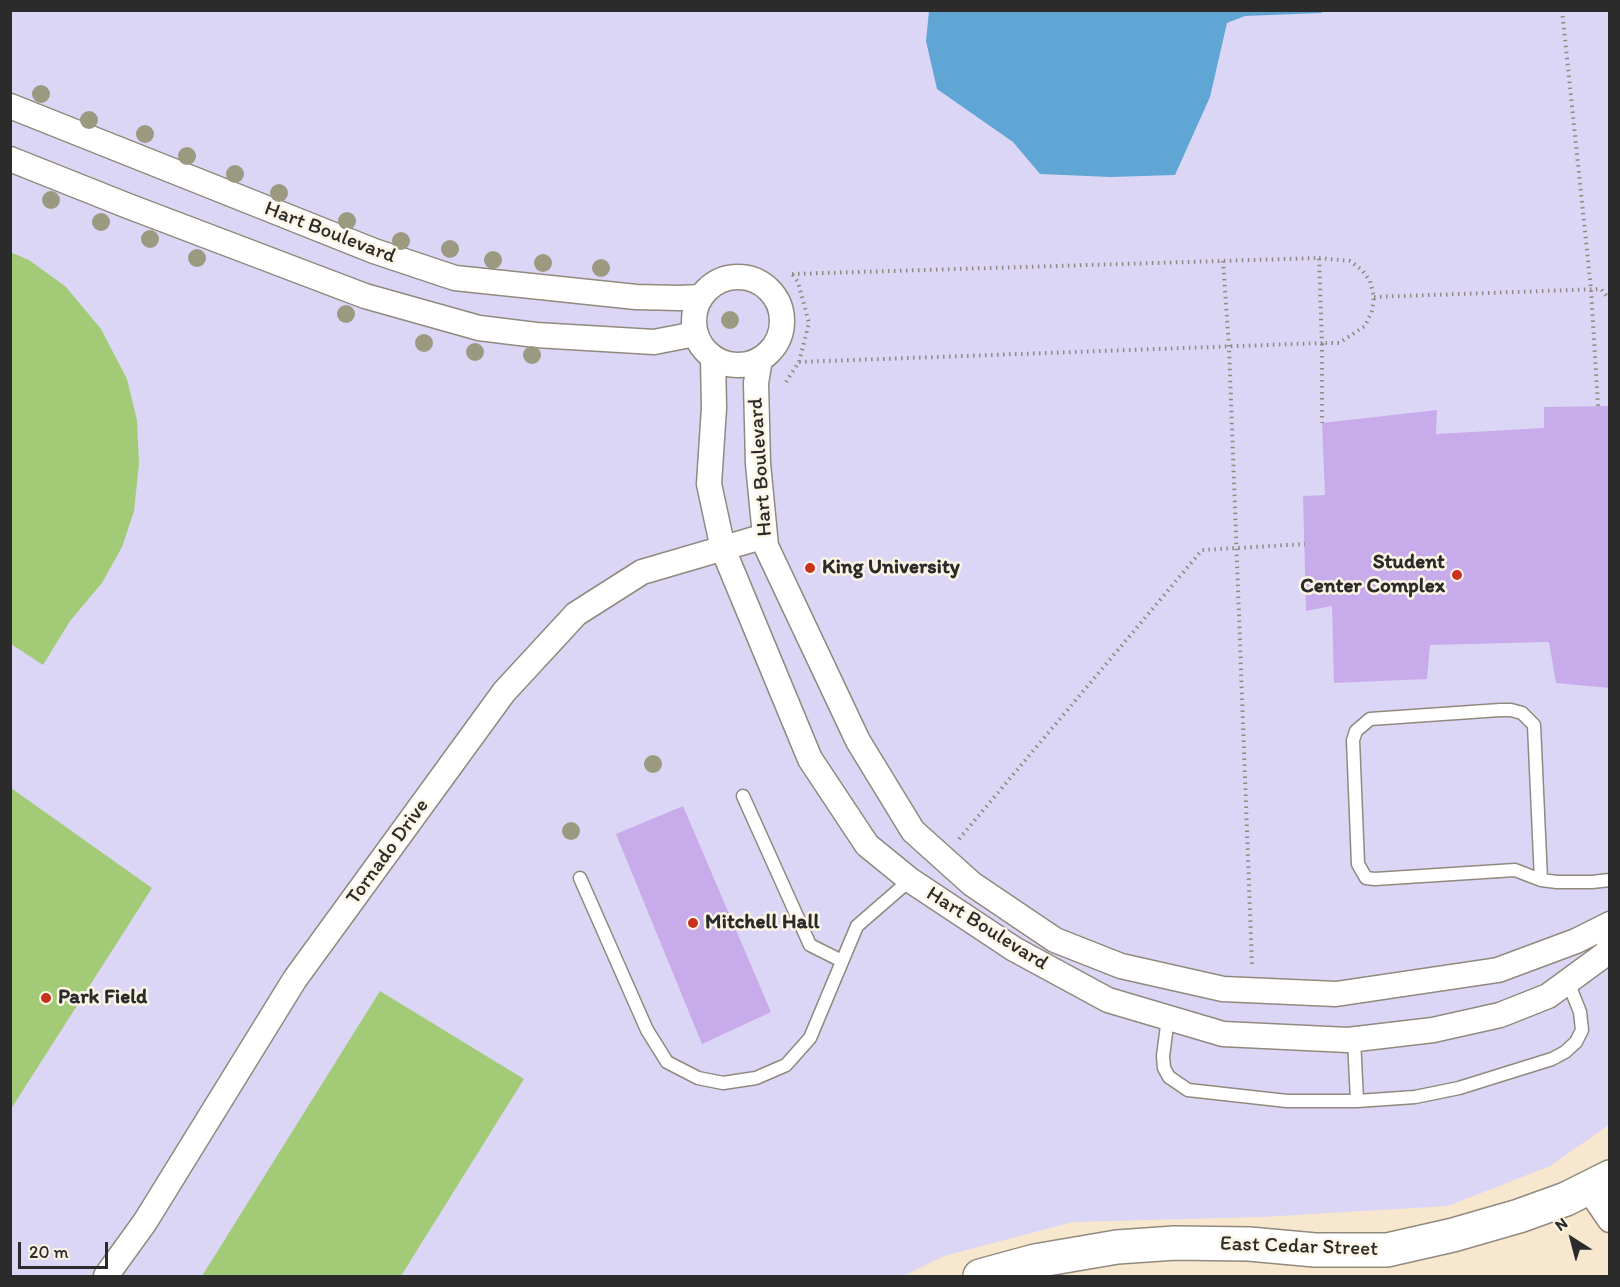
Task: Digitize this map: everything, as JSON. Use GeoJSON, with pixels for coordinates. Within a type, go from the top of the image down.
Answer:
{"type":"FeatureCollection","features":[{"type":"Feature","properties":{"kind":"street","name":"Hart Boulevard"},"geometry":{"type":"LineString","coordinates":[[10,106],[363,246],[455,278],[636,297],[701,297]]}},
{"type":"Feature","properties":{"kind":"street"},"geometry":{"type":"LineString","coordinates":[[10,159],[365,296],[479,328],[536,335],[654,342],[695,334]]}},
{"type":"Feature","properties":{"kind":"street"},"geometry":{"type":"LineString","coordinates":[[737,276],[759,282],[775,296],[781,309],[783,324],[779,338],[771,350],[760,359],[748,364],[725,363],[713,358],[702,347],[695,334],[695,309],[701,297],[710,286],[723,279],[737,276]]}},
{"type":"Feature","properties":{"kind":"street","name":"Hart Boulevard"},"geometry":{"type":"LineString","coordinates":[[713,358],[714,408],[709,484],[723,549],[810,759],[867,844],[910,880],[1014,949],[1108,1000],[1223,1034],[1354,1039],[1433,1030],[1500,1016],[1548,996],[1604,955],[1610,948]]}},
{"type":"Feature","properties":{"kind":"street","name":"Hart Boulevard"},"geometry":{"type":"LineString","coordinates":[[760,359],[756,383],[758,464],[766,546],[858,741],[913,831],[972,884],[1055,940],[1121,966],[1223,989],[1336,994],[1498,970],[1576,941],[1610,924]]}},
{"type":"Feature","properties":{"kind":"street","name":"Tornado Drive"},"geometry":{"type":"LineString","coordinates":[[106,1276],[145,1221],[295,979],[504,692],[576,614],[642,572],[765,536]]}},
{"type":"Feature","properties":{"kind":"street"},"geometry":{"type":"LineString","coordinates":[[1599,1183],[1610,1220]]}},
{"type":"Feature","properties":{"kind":"street","name":"East Cedar Street"},"geometry":{"type":"LineString","coordinates":[[980,1276],[1035,1261],[1117,1247],[1249,1244],[1315,1250],[1387,1250],[1454,1235],[1519,1216],[1566,1199],[1599,1183]]}},
{"type":"Feature","properties":{"kind":"lane"},"geometry":{"type":"LineString","coordinates":[[1541,880],[1534,725],[1522,713],[1500,710],[1370,719],[1356,732],[1353,740],[1358,864],[1366,878],[1515,870],[1541,880],[1592,882],[1610,880]]}},
{"type":"Feature","properties":{"kind":"lane"},"geometry":{"type":"LineString","coordinates":[[743,796],[810,945],[842,961]]}},
{"type":"Feature","properties":{"kind":"lane"},"geometry":{"type":"LineString","coordinates":[[580,878],[647,1030],[668,1062],[698,1078],[723,1083],[756,1078],[786,1065],[810,1038],[856,926],[910,880]]}},
{"type":"Feature","properties":{"kind":"lane"},"geometry":{"type":"LineString","coordinates":[[1168,1018],[1163,1056],[1164,1068],[1169,1077],[1188,1090],[1287,1101],[1358,1101],[1415,1096],[1459,1088],[1552,1059],[1565,1052],[1576,1042],[1582,1030],[1580,1012],[1568,981]]}},
{"type":"Feature","properties":{"kind":"lane"},"geometry":{"type":"LineString","coordinates":[[1354,1039],[1358,1101]]}},
{"type":"Feature","properties":{"kind":"path"},"geometry":{"type":"LineString","coordinates":[[1562,10],[1591,289],[1598,406]]}},
{"type":"Feature","properties":{"kind":"path"},"geometry":{"type":"LineString","coordinates":[[1319,258],[1322,423]]}},
{"type":"Feature","properties":{"kind":"path"},"geometry":{"type":"LineString","coordinates":[[783,386],[799,362],[809,323],[798,282],[792,274],[1319,258],[1350,261],[1362,270],[1370,281],[1374,297],[1372,311],[1365,326],[1339,343],[799,362]]}},
{"type":"Feature","properties":{"kind":"path"},"geometry":{"type":"LineString","coordinates":[[1223,261],[1229,346],[1253,990]]}},
{"type":"Feature","properties":{"kind":"path"},"geometry":{"type":"LineString","coordinates":[[1374,297],[1601,289],[1610,300]]}},
{"type":"Feature","properties":{"kind":"path"},"geometry":{"type":"LineString","coordinates":[[943,858],[1202,550],[1305,544]]}},
{"type":"Feature","properties":{"kind":"shaded area","name":"King University"},"geometry":{"type":"Polygon","coordinates":[[[10,11],[1609,11],[1609,1125],[1550,1166],[1448,1206],[1262,1217],[1073,1222],[944,1256],[903,1276],[11,1276],[10,11]]]}},
{"type":"Feature","properties":{"kind":"green space"},"geometry":{"type":"Polygon","coordinates":[[[10,252],[29,260],[66,287],[101,329],[127,379],[137,420],[139,464],[134,511],[122,547],[102,583],[70,621],[43,665],[11,644],[10,252]]]}},
{"type":"Feature","properties":{"kind":"green space","name":"Park Field"},"geometry":{"type":"Polygon","coordinates":[[[11,788],[152,888],[11,1109],[11,788]]]}},
{"type":"Feature","properties":{"kind":"green space"},"geometry":{"type":"Polygon","coordinates":[[[380,991],[524,1079],[401,1276],[202,1276],[380,991]]]}},
{"type":"Feature","properties":{"kind":"water"},"geometry":{"type":"Polygon","coordinates":[[[929,10],[1324,11],[1321,13],[1245,16],[1227,23],[1210,97],[1175,175],[1111,177],[1040,174],[1013,142],[937,89],[926,41],[929,10]]]}},
{"type":"Feature","properties":{"kind":"building","name":"Student Center Complex"},"geometry":{"type":"Polygon","coordinates":[[[1610,406],[1610,688],[1556,683],[1549,642],[1430,645],[1427,679],[1334,683],[1332,606],[1306,611],[1303,496],[1325,495],[1322,423],[1437,410],[1436,434],[1544,428],[1544,407],[1610,406]]]}},
{"type":"Feature","properties":{"kind":"building","name":"Mitchell Hall"},"geometry":{"type":"Polygon","coordinates":[[[683,806],[771,1012],[702,1044],[616,834],[683,806]]]}},
{"type":"Feature","properties":{"kind":"place","name":"King University"},"geometry":{"type":"Point","coordinates":[810,568]}},
{"type":"Feature","properties":{"kind":"place","name":"Student Center Complex"},"geometry":{"type":"Point","coordinates":[1457,575]}},
{"type":"Feature","properties":{"kind":"place","name":"Mitchell Hall"},"geometry":{"type":"Point","coordinates":[693,923]}},
{"type":"Feature","properties":{"kind":"place","name":"Park Field"},"geometry":{"type":"Point","coordinates":[46,998]}}]}
